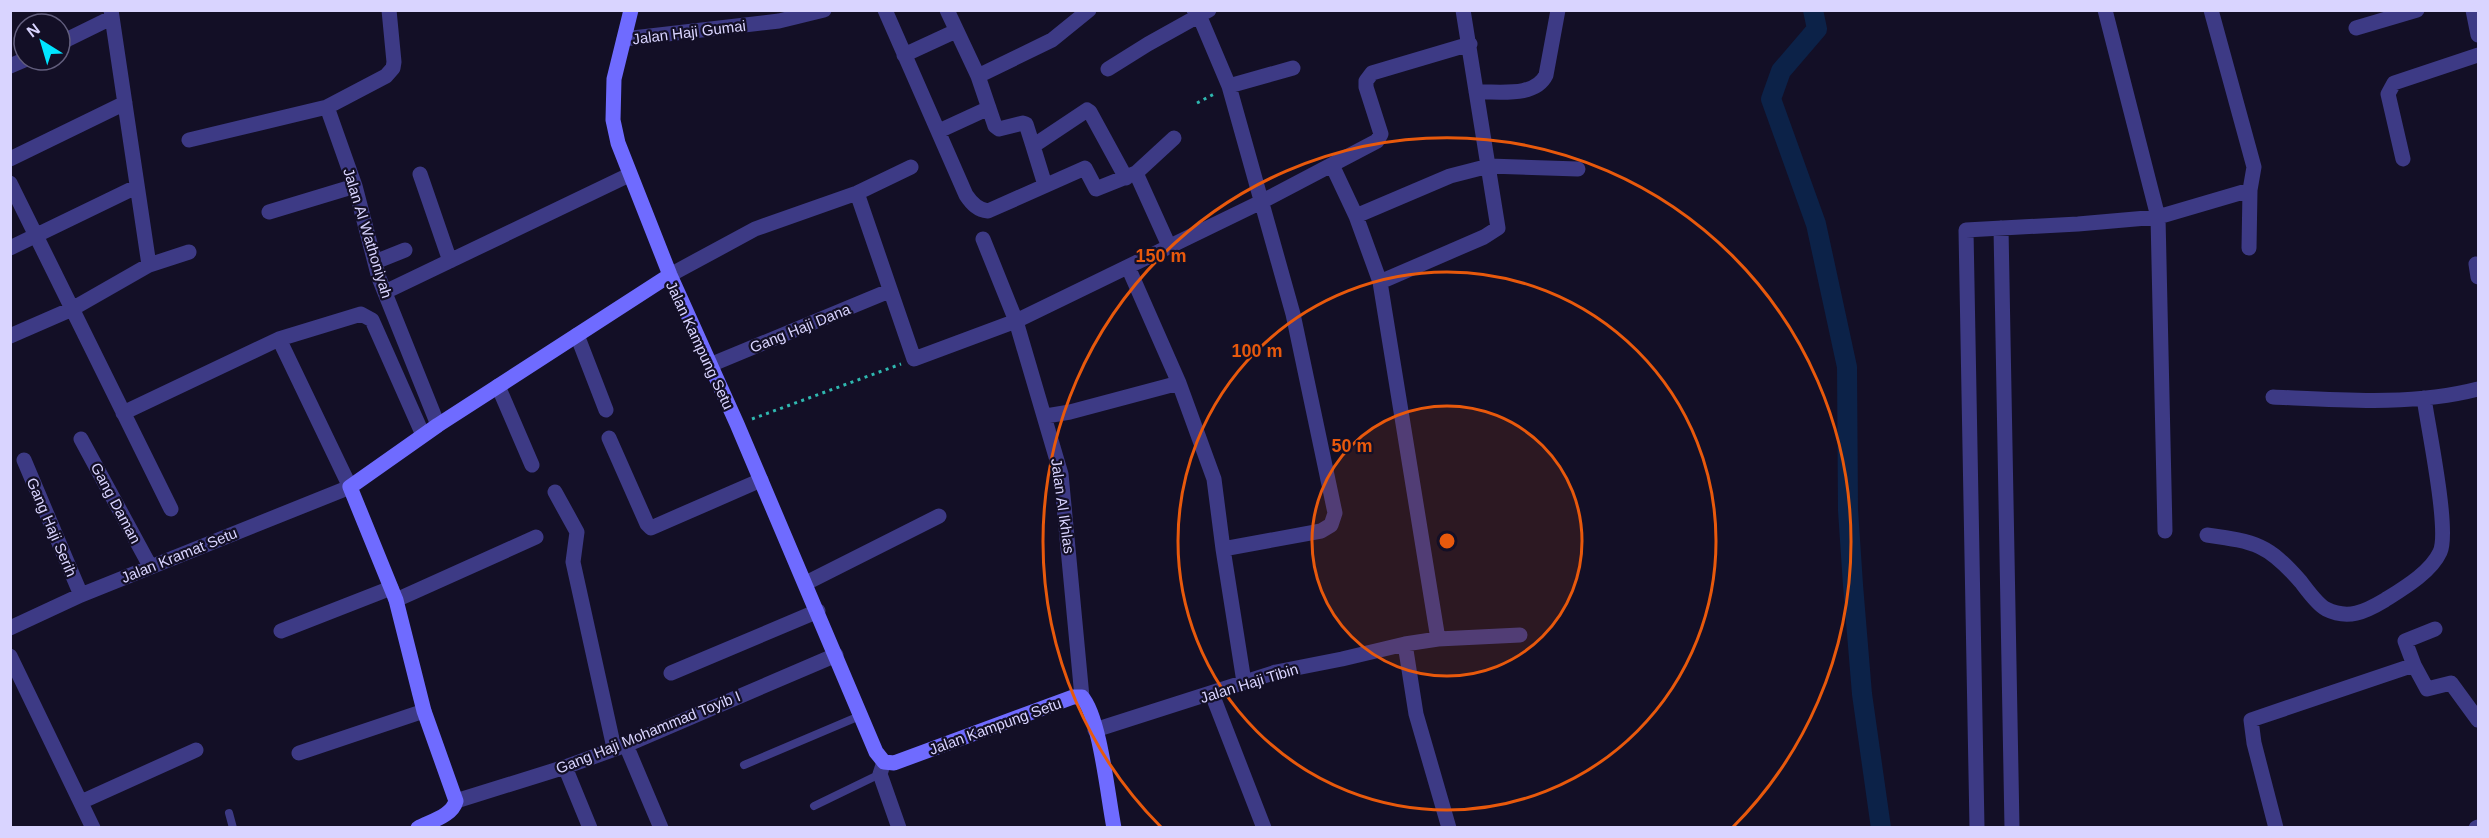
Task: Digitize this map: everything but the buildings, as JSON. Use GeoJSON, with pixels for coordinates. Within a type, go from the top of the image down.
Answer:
{"type":"FeatureCollection","features":[{"type":"Feature","properties":{"kind":"street"},"geometry":{"type":"LineString","coordinates":[[189,140],[327,107],[386,76],[393,68],[389,10]]}},
{"type":"Feature","properties":{"kind":"street"},"geometry":{"type":"LineString","coordinates":[[632,10],[614,79],[612,99],[615,128],[629,175],[670,275],[755,229],[857,193],[911,167]]}},
{"type":"Feature","properties":{"kind":"street","name":"Jalan Haji Gumai"},"geometry":{"type":"LineString","coordinates":[[624,39],[824,10]]}},
{"type":"Feature","properties":{"kind":"street"},"geometry":{"type":"LineString","coordinates":[[885,10],[966,195],[981,210],[988,211],[1085,168],[1096,189],[1131,176],[1174,138]]}},
{"type":"Feature","properties":{"kind":"street"},"geometry":{"type":"LineString","coordinates":[[946,10],[978,76],[995,126],[999,129],[1026,124],[1045,185]]}},
{"type":"Feature","properties":{"kind":"street"},"geometry":{"type":"LineString","coordinates":[[978,76],[1052,40],[1089,10]]}},
{"type":"Feature","properties":{"kind":"street"},"geometry":{"type":"LineString","coordinates":[[1380,282],[1484,237],[1498,228],[1463,10]]}},
{"type":"Feature","properties":{"kind":"street"},"geometry":{"type":"LineString","coordinates":[[1476,92],[1528,90],[1541,85],[1546,75],[1558,10]]}},
{"type":"Feature","properties":{"kind":"street"},"geometry":{"type":"LineString","coordinates":[[2105,10],[2158,217],[2164,531]]}},
{"type":"Feature","properties":{"kind":"street"},"geometry":{"type":"LineString","coordinates":[[2211,10],[2254,167],[2250,190],[2249,248]]}},
{"type":"Feature","properties":{"kind":"street"},"geometry":{"type":"LineString","coordinates":[[2356,28],[2417,10]]}},
{"type":"Feature","properties":{"kind":"street"},"geometry":{"type":"LineString","coordinates":[[2474,10],[2478,35]]}},
{"type":"Feature","properties":{"kind":"street"},"geometry":{"type":"LineString","coordinates":[[1108,69],[1201,12],[1229,86],[1293,314],[1335,513],[1331,525],[1321,531],[1223,549]]}},
{"type":"Feature","properties":{"kind":"street"},"geometry":{"type":"LineString","coordinates":[[72,36],[111,14],[149,265]]}},
{"type":"Feature","properties":{"kind":"street"},"geometry":{"type":"LineString","coordinates":[[904,55],[956,31]]}},
{"type":"Feature","properties":{"kind":"street"},"geometry":{"type":"LineString","coordinates":[[857,193],[914,359],[1016,321],[1261,202],[1377,141],[1381,134],[1366,87],[1366,81],[1372,74],[1470,44]]}},
{"type":"Feature","properties":{"kind":"street"},"geometry":{"type":"LineString","coordinates":[[2403,159],[2388,94],[2390,87],[2394,83],[2478,55]]}},
{"type":"Feature","properties":{"kind":"street"},"geometry":{"type":"LineString","coordinates":[[1229,86],[1293,68]]}},
{"type":"Feature","properties":{"kind":"street"},"geometry":{"type":"LineString","coordinates":[[10,159],[125,104]]}},
{"type":"Feature","properties":{"kind":"street","name":"Jalan Al Wathoniyah"},"geometry":{"type":"LineString","coordinates":[[327,107],[355,186],[385,292],[438,425]]}},
{"type":"Feature","properties":{"kind":"street"},"geometry":{"type":"LineString","coordinates":[[939,131],[989,108]]}},
{"type":"Feature","properties":{"kind":"street"},"geometry":{"type":"LineString","coordinates":[[1033,146],[1087,110],[1090,111],[1131,176],[1169,246]]}},
{"type":"Feature","properties":{"kind":"street"},"geometry":{"type":"LineString","coordinates":[[1332,165],[1356,216],[1380,282],[1438,639]]}},
{"type":"Feature","properties":{"kind":"street"},"geometry":{"type":"LineString","coordinates":[[1356,216],[1450,176],[1489,166],[1578,169]]}},
{"type":"Feature","properties":{"kind":"street"},"geometry":{"type":"LineString","coordinates":[[420,174],[450,261]]}},
{"type":"Feature","properties":{"kind":"street"},"geometry":{"type":"LineString","coordinates":[[385,292],[629,175]]}},
{"type":"Feature","properties":{"kind":"street"},"geometry":{"type":"LineString","coordinates":[[10,183],[171,509]]}},
{"type":"Feature","properties":{"kind":"street"},"geometry":{"type":"LineString","coordinates":[[269,212],[355,186]]}},
{"type":"Feature","properties":{"kind":"street"},"geometry":{"type":"LineString","coordinates":[[10,248],[136,188]]}},
{"type":"Feature","properties":{"kind":"street"},"geometry":{"type":"LineString","coordinates":[[1977,828],[1966,230],[2158,217],[2250,190]]}},
{"type":"Feature","properties":{"kind":"street"},"geometry":{"type":"LineString","coordinates":[[2001,228],[2012,828]]}},
{"type":"Feature","properties":{"kind":"street","name":"Jalan Al Ikhlas"},"geometry":{"type":"LineString","coordinates":[[983,239],[1016,321],[1046,416],[1065,492],[1082,698]]}},
{"type":"Feature","properties":{"kind":"street"},"geometry":{"type":"LineString","coordinates":[[375,262],[405,250]]}},
{"type":"Feature","properties":{"kind":"street"},"geometry":{"type":"LineString","coordinates":[[10,336],[72,309],[149,265],[189,252]]}},
{"type":"Feature","properties":{"kind":"street"},"geometry":{"type":"LineString","coordinates":[[1128,267],[1179,384],[1214,479],[1244,681]]}},
{"type":"Feature","properties":{"kind":"street","name":"Jalan Kampung Setu"},"geometry":{"type":"LineString","coordinates":[[350,487],[438,425],[670,275],[806,583],[882,768],[1073,697],[1082,698],[1086,703],[1095,730],[1114,828]]}},
{"type":"Feature","properties":{"kind":"street","name":"Gang Haji Dana"},"geometry":{"type":"LineString","coordinates":[[710,365],[889,291]]}},
{"type":"Feature","properties":{"kind":"street"},"geometry":{"type":"LineString","coordinates":[[123,413],[279,339],[362,314],[372,320],[423,435]]}},
{"type":"Feature","properties":{"kind":"street"},"geometry":{"type":"LineString","coordinates":[[577,335],[606,410]]}},
{"type":"Feature","properties":{"kind":"street"},"geometry":{"type":"LineString","coordinates":[[279,339],[350,487],[393,594],[424,711],[456,801],[452,810],[438,823],[418,828]]}},
{"type":"Feature","properties":{"kind":"street"},"geometry":{"type":"LineString","coordinates":[[1046,416],[1179,384]]}},
{"type":"Feature","properties":{"kind":"street"},"geometry":{"type":"LineString","coordinates":[[498,386],[532,465]]}},
{"type":"Feature","properties":{"kind":"street"},"geometry":{"type":"LineString","coordinates":[[2272,397],[2424,398],[2478,389]]}},
{"type":"Feature","properties":{"kind":"street"},"geometry":{"type":"LineString","coordinates":[[2207,535],[2265,548],[2285,564],[2323,607],[2342,615],[2364,612],[2387,599],[2431,565],[2441,551],[2444,528],[2424,398]]}},
{"type":"Feature","properties":{"kind":"street"},"geometry":{"type":"LineString","coordinates":[[609,438],[647,524],[651,528],[761,480]]}},
{"type":"Feature","properties":{"kind":"street","name":"Gang Daman"},"geometry":{"type":"LineString","coordinates":[[81,439],[150,566]]}},
{"type":"Feature","properties":{"kind":"street","name":"Gang Haji Serih"},"geometry":{"type":"LineString","coordinates":[[24,460],[81,595]]}},
{"type":"Feature","properties":{"kind":"street","name":"Jalan Kramat Setu"},"geometry":{"type":"LineString","coordinates":[[10,628],[150,566],[350,487]]}},
{"type":"Feature","properties":{"kind":"street"},"geometry":{"type":"LineString","coordinates":[[555,492],[577,532],[573,562],[620,746],[662,828]]}},
{"type":"Feature","properties":{"kind":"street"},"geometry":{"type":"LineString","coordinates":[[806,583],[939,516]]}},
{"type":"Feature","properties":{"kind":"street"},"geometry":{"type":"LineString","coordinates":[[282,631],[393,594],[536,537]]}},
{"type":"Feature","properties":{"kind":"street"},"geometry":{"type":"LineString","coordinates":[[670,673],[818,611]]}},
{"type":"Feature","properties":{"kind":"street"},"geometry":{"type":"LineString","coordinates":[[2435,629],[2405,640],[2414,665],[2427,689],[2451,683],[2478,720]]}},
{"type":"Feature","properties":{"kind":"street","name":"Jalan Haji Tibin"},"geometry":{"type":"LineString","coordinates":[[1095,730],[1276,672],[1405,644],[1438,639],[1520,635]]}},
{"type":"Feature","properties":{"kind":"street"},"geometry":{"type":"LineString","coordinates":[[1405,644],[1416,714],[1449,828]]}},
{"type":"Feature","properties":{"kind":"street","name":"Gang Haji Mohammad Toyib I"},"geometry":{"type":"LineString","coordinates":[[456,801],[565,767],[620,746],[836,655]]}},
{"type":"Feature","properties":{"kind":"street"},"geometry":{"type":"LineString","coordinates":[[10,656],[93,828]]}},
{"type":"Feature","properties":{"kind":"street"},"geometry":{"type":"LineString","coordinates":[[2276,828],[2253,743],[2251,720],[2414,665]]}},
{"type":"Feature","properties":{"kind":"street"},"geometry":{"type":"LineString","coordinates":[[1212,694],[1264,828]]}},
{"type":"Feature","properties":{"kind":"street"},"geometry":{"type":"LineString","coordinates":[[299,753],[424,711]]}},
{"type":"Feature","properties":{"kind":"street"},"geometry":{"type":"LineString","coordinates":[[81,802],[196,750]]}},
{"type":"Feature","properties":{"kind":"street"},"geometry":{"type":"LineString","coordinates":[[565,767],[590,828]]}},
{"type":"Feature","properties":{"kind":"street"},"geometry":{"type":"LineString","coordinates":[[882,768],[899,828]]}},
{"type":"Feature","properties":{"kind":"lane"},"geometry":{"type":"LineString","coordinates":[[744,765],[862,715]]}},
{"type":"Feature","properties":{"kind":"lane"},"geometry":{"type":"LineString","coordinates":[[814,806],[882,768]]}},
{"type":"Feature","properties":{"kind":"lane"},"geometry":{"type":"LineString","coordinates":[[229,813],[233,828]]}},
{"type":"Feature","properties":{"kind":"path"},"geometry":{"type":"LineString","coordinates":[[753,419],[914,359]]}},
{"type":"Feature","properties":{"kind":"waterway"},"geometry":{"type":"LineString","coordinates":[[1813,10],[1817,29],[1781,71],[1771,99],[1816,224],[1847,367],[1848,510],[1853,585],[1862,694],[1881,828]]}}]}
